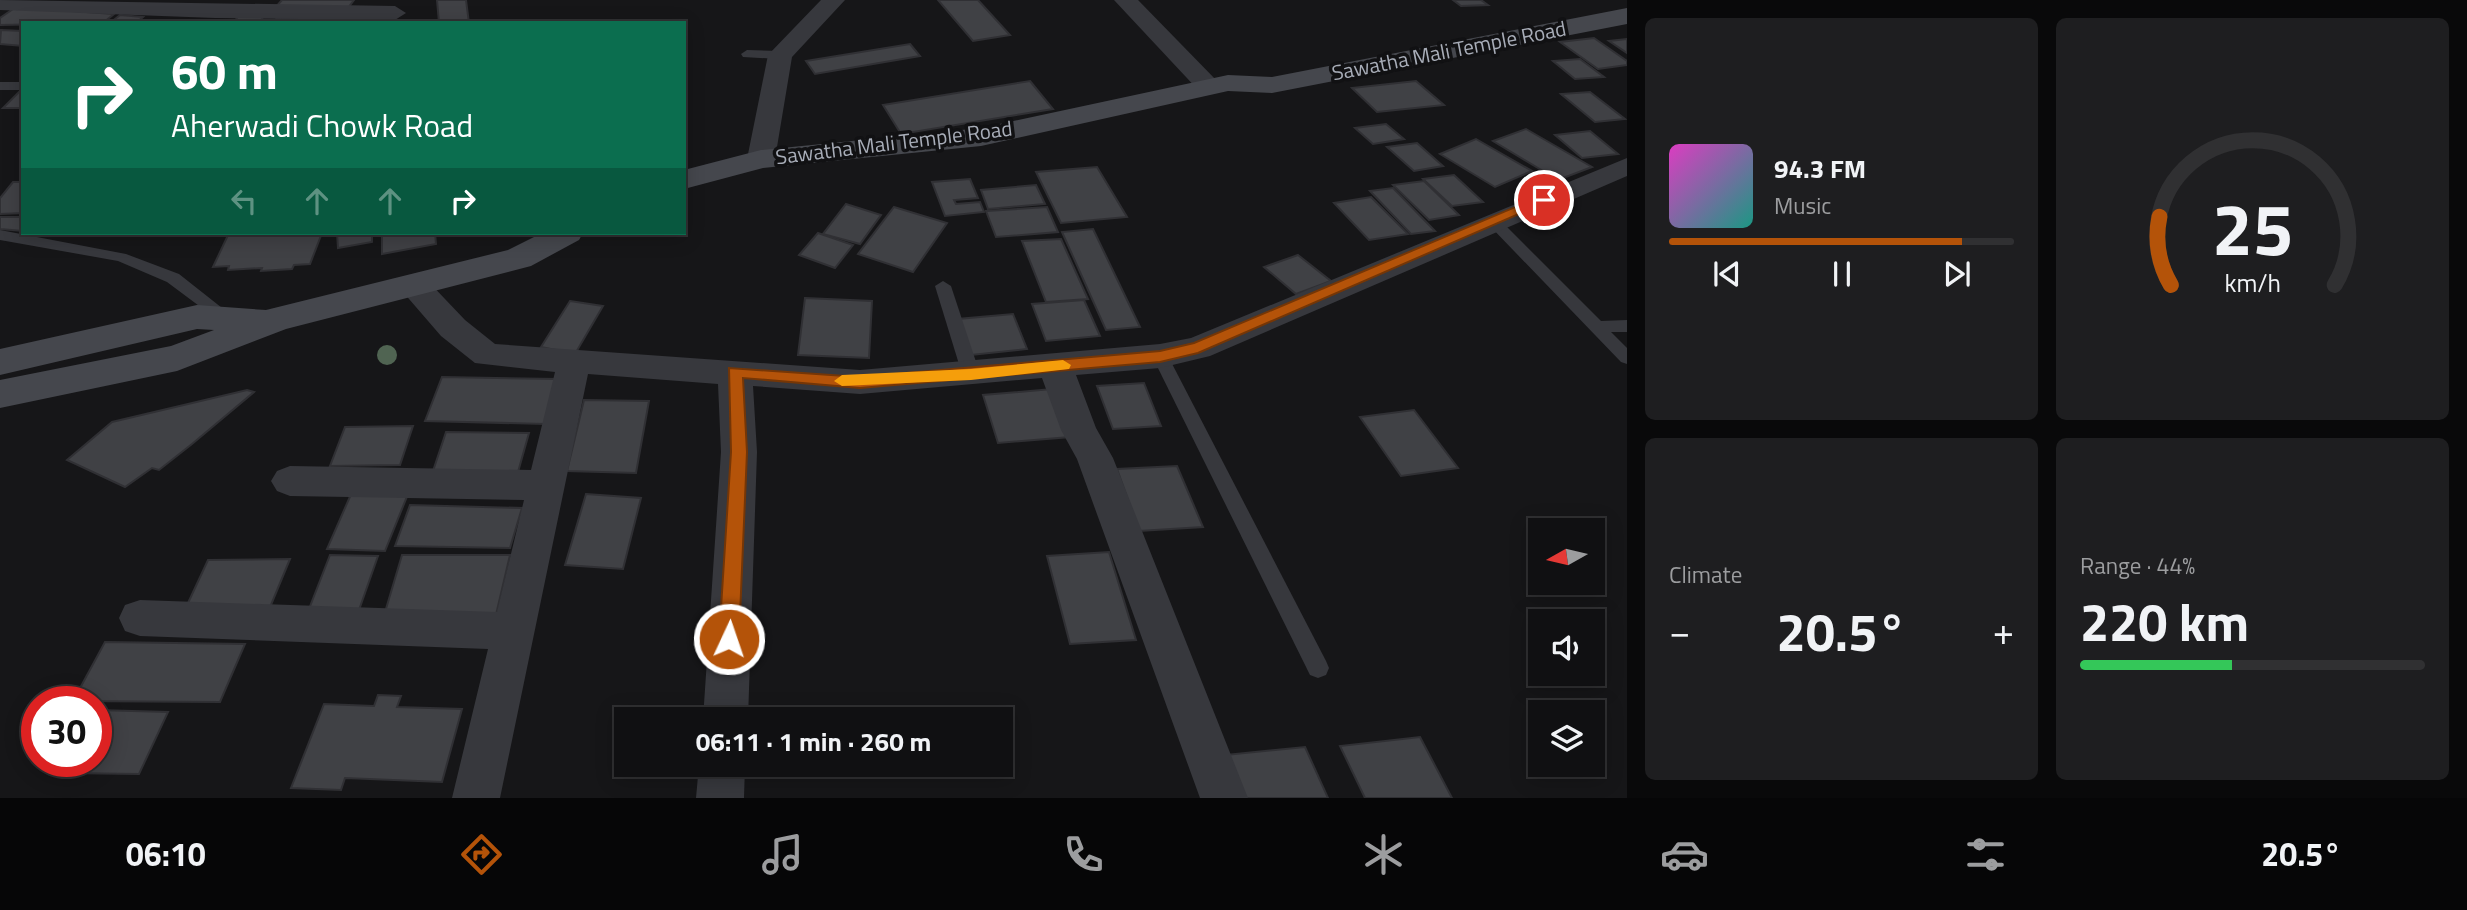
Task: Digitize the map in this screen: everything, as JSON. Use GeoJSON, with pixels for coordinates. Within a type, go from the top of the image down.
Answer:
{"type":"FeatureCollection","features":[{"type":"Feature","properties":{"kind":"street"},"geometry":{"type":"LineString","coordinates":[[761,159],[780,55],[834,0]]}},
{"type":"Feature","properties":{"kind":"street"},"geometry":{"type":"LineString","coordinates":[[1125,0],[1218,85]]}},
{"type":"Feature","properties":{"kind":"street","name":"Sawatha Mali Temple Road"},"geometry":{"type":"LineString","coordinates":[[1218,85],[1249,68],[1613,0]]}},
{"type":"Feature","properties":{"kind":"street"},"geometry":{"type":"LineString","coordinates":[[0,3],[215,11],[394,12]]}},
{"type":"Feature","properties":{"kind":"street","name":"Sawatha Mali Temple Road"},"geometry":{"type":"LineString","coordinates":[[686,179],[761,159],[981,137],[1218,85],[1272,85],[1627,16]]}},
{"type":"Feature","properties":{"kind":"street"},"geometry":{"type":"LineString","coordinates":[[414,285],[453,328],[487,355],[860,382],[1160,356],[1198,348],[1493,221],[1625,169]]}},
{"type":"Feature","properties":{"kind":"street"},"geometry":{"type":"LineString","coordinates":[[0,394],[177,358],[275,320],[519,258],[563,235]]}},
{"type":"Feature","properties":{"kind":"street"},"geometry":{"type":"LineString","coordinates":[[0,362],[197,317],[275,320]]}},
{"type":"Feature","properties":{"kind":"street"},"geometry":{"type":"LineString","coordinates":[[476,798],[574,362]]}},
{"type":"Feature","properties":{"kind":"street"},"geometry":{"type":"LineString","coordinates":[[1055,366],[1079,430],[1095,457],[1224,798]]}},
{"type":"Feature","properties":{"kind":"street"},"geometry":{"type":"LineString","coordinates":[[726,707],[739,452],[735,372]]}},
{"type":"Feature","properties":{"kind":"street"},"geometry":{"type":"LineString","coordinates":[[290,481],[545,485]]}},
{"type":"Feature","properties":{"kind":"street"},"geometry":{"type":"LineString","coordinates":[[140,618],[513,631]]}},
{"type":"Feature","properties":{"kind":"street"},"geometry":{"type":"LineString","coordinates":[[720,798],[721,777]]}},
{"type":"Feature","properties":{"kind":"lane"},"geometry":{"type":"LineString","coordinates":[[747,54],[780,55]]}},
{"type":"Feature","properties":{"kind":"lane"},"geometry":{"type":"LineString","coordinates":[[0,86],[21,86]]}},
{"type":"Feature","properties":{"kind":"lane"},"geometry":{"type":"LineString","coordinates":[[1493,221],[1627,358]]}},
{"type":"Feature","properties":{"kind":"lane"},"geometry":{"type":"LineString","coordinates":[[0,235],[121,257],[173,278],[228,319]]}},
{"type":"Feature","properties":{"kind":"lane"},"geometry":{"type":"LineString","coordinates":[[943,286],[971,374]]}},
{"type":"Feature","properties":{"kind":"lane"},"geometry":{"type":"LineString","coordinates":[[1594,327],[1627,326]]}},
{"type":"Feature","properties":{"kind":"lane"},"geometry":{"type":"LineString","coordinates":[[1160,356],[1318,668]]}},
{"type":"Feature","properties":{"kind":"building"},"geometry":{"type":"Polygon","coordinates":[[[282,0],[354,0],[345,12],[274,9],[282,0]]]}},
{"type":"Feature","properties":{"kind":"building"},"geometry":{"type":"Polygon","coordinates":[[[437,0],[466,0],[469,21],[439,21],[437,0]]]}},
{"type":"Feature","properties":{"kind":"building"},"geometry":{"type":"Polygon","coordinates":[[[938,0],[978,0],[1010,35],[973,41],[938,0]]]}},
{"type":"Feature","properties":{"kind":"building"},"geometry":{"type":"Polygon","coordinates":[[[1453,0],[1481,0],[1488,5],[1461,6],[1453,0]]]}},
{"type":"Feature","properties":{"kind":"building"},"geometry":{"type":"Polygon","coordinates":[[[16,7],[114,14],[105,21],[21,21],[21,25],[0,25],[0,18],[16,7]]]}},
{"type":"Feature","properties":{"kind":"building"},"geometry":{"type":"Polygon","coordinates":[[[120,15],[143,17],[138,21],[112,21],[120,15]]]}},
{"type":"Feature","properties":{"kind":"building"},"geometry":{"type":"Polygon","coordinates":[[[264,15],[261,21],[235,21],[238,16],[264,15]]]}},
{"type":"Feature","properties":{"kind":"building"},"geometry":{"type":"Polygon","coordinates":[[[277,18],[308,19],[306,21],[275,21],[277,18]]]}},
{"type":"Feature","properties":{"kind":"building"},"geometry":{"type":"Polygon","coordinates":[[[1,30],[21,31],[21,46],[0,44],[1,30]]]}},
{"type":"Feature","properties":{"kind":"building"},"geometry":{"type":"Polygon","coordinates":[[[1594,38],[1627,61],[1627,65],[1598,69],[1560,42],[1594,38]]]}},
{"type":"Feature","properties":{"kind":"building"},"geometry":{"type":"Polygon","coordinates":[[[1627,39],[1627,53],[1609,41],[1627,39]]]}},
{"type":"Feature","properties":{"kind":"building"},"geometry":{"type":"Polygon","coordinates":[[[910,44],[920,56],[815,74],[806,61],[910,44]]]}},
{"type":"Feature","properties":{"kind":"building"},"geometry":{"type":"Polygon","coordinates":[[[1580,59],[1604,77],[1575,79],[1553,61],[1580,59]]]}},
{"type":"Feature","properties":{"kind":"building"},"geometry":{"type":"Polygon","coordinates":[[[1030,81],[1053,109],[901,134],[883,105],[1030,81]]]}},
{"type":"Feature","properties":{"kind":"building"},"geometry":{"type":"Polygon","coordinates":[[[1416,81],[1444,105],[1377,112],[1352,88],[1416,81]]]}},
{"type":"Feature","properties":{"kind":"building"},"geometry":{"type":"Polygon","coordinates":[[[19,92],[21,92],[21,108],[3,108],[19,92]]]}},
{"type":"Feature","properties":{"kind":"building"},"geometry":{"type":"Polygon","coordinates":[[[1590,92],[1625,119],[1595,122],[1561,94],[1590,92]]]}},
{"type":"Feature","properties":{"kind":"building"},"geometry":{"type":"Polygon","coordinates":[[[1386,124],[1404,139],[1373,144],[1355,128],[1386,124]]]}},
{"type":"Feature","properties":{"kind":"building"},"geometry":{"type":"Polygon","coordinates":[[[1526,129],[1592,167],[1558,180],[1493,141],[1526,129]]]}},
{"type":"Feature","properties":{"kind":"building"},"geometry":{"type":"Polygon","coordinates":[[[1590,131],[1618,154],[1582,158],[1555,135],[1590,131]]]}},
{"type":"Feature","properties":{"kind":"building"},"geometry":{"type":"Polygon","coordinates":[[[1476,139],[1532,171],[1495,187],[1440,154],[1476,139]]]}},
{"type":"Feature","properties":{"kind":"building"},"geometry":{"type":"Polygon","coordinates":[[[1417,143],[1443,166],[1414,171],[1387,147],[1417,143]]]}},
{"type":"Feature","properties":{"kind":"building"},"geometry":{"type":"Polygon","coordinates":[[[1097,167],[1127,217],[1061,223],[1036,172],[1097,167]]]}},
{"type":"Feature","properties":{"kind":"building"},"geometry":{"type":"Polygon","coordinates":[[[1454,175],[1483,202],[1452,206],[1423,179],[1454,175]]]}},
{"type":"Feature","properties":{"kind":"building"},"geometry":{"type":"Polygon","coordinates":[[[970,179],[978,198],[954,200],[956,204],[980,202],[984,212],[945,216],[932,182],[970,179]]]}},
{"type":"Feature","properties":{"kind":"building"},"geometry":{"type":"Polygon","coordinates":[[[1424,181],[1459,215],[1429,220],[1393,185],[1424,181]]]}},
{"type":"Feature","properties":{"kind":"building"},"geometry":{"type":"Polygon","coordinates":[[[13,182],[21,182],[21,213],[0,214],[0,198],[13,182]]]}},
{"type":"Feature","properties":{"kind":"building"},"geometry":{"type":"Polygon","coordinates":[[[1036,185],[1045,204],[988,209],[981,190],[1036,185]]]}},
{"type":"Feature","properties":{"kind":"building"},"geometry":{"type":"Polygon","coordinates":[[[1393,188],[1435,231],[1411,234],[1370,191],[1393,188]]]}},
{"type":"Feature","properties":{"kind":"building"},"geometry":{"type":"Polygon","coordinates":[[[1371,197],[1408,234],[1369,240],[1334,203],[1371,197]]]}},
{"type":"Feature","properties":{"kind":"building"},"geometry":{"type":"Polygon","coordinates":[[[846,204],[881,215],[860,244],[823,234],[846,204]]]}},
{"type":"Feature","properties":{"kind":"building"},"geometry":{"type":"Polygon","coordinates":[[[894,207],[947,223],[913,272],[858,254],[894,207]]]}},
{"type":"Feature","properties":{"kind":"building"},"geometry":{"type":"Polygon","coordinates":[[[1047,207],[1058,232],[996,237],[986,211],[1047,207]]]}},
{"type":"Feature","properties":{"kind":"building"},"geometry":{"type":"Polygon","coordinates":[[[0,217],[21,217],[21,231],[0,229],[0,217]]]}},
{"type":"Feature","properties":{"kind":"building"},"geometry":{"type":"Polygon","coordinates":[[[1093,229],[1140,327],[1106,330],[1062,232],[1093,229]]]}},
{"type":"Feature","properties":{"kind":"building"},"geometry":{"type":"Polygon","coordinates":[[[818,233],[853,245],[835,268],[799,255],[818,233]]]}},
{"type":"Feature","properties":{"kind":"building"},"geometry":{"type":"Polygon","coordinates":[[[228,235],[321,235],[310,264],[294,265],[292,269],[261,271],[262,268],[228,270],[229,266],[213,267],[228,235]]]}},
{"type":"Feature","properties":{"kind":"building"},"geometry":{"type":"Polygon","coordinates":[[[337,235],[372,235],[372,242],[338,248],[337,235]]]}},
{"type":"Feature","properties":{"kind":"building"},"geometry":{"type":"Polygon","coordinates":[[[382,235],[435,235],[436,244],[382,254],[382,235]]]}},
{"type":"Feature","properties":{"kind":"building"},"geometry":{"type":"Polygon","coordinates":[[[1061,239],[1088,299],[1046,302],[1022,241],[1061,239]]]}},
{"type":"Feature","properties":{"kind":"building"},"geometry":{"type":"Polygon","coordinates":[[[1298,255],[1331,281],[1296,294],[1264,267],[1298,255]]]}},
{"type":"Feature","properties":{"kind":"building"},"geometry":{"type":"Polygon","coordinates":[[[805,298],[872,301],[869,358],[798,355],[805,298]]]}},
{"type":"Feature","properties":{"kind":"building"},"geometry":{"type":"Polygon","coordinates":[[[1084,300],[1100,336],[1046,341],[1032,304],[1084,300]]]}},
{"type":"Feature","properties":{"kind":"building"},"geometry":{"type":"Polygon","coordinates":[[[570,301],[603,306],[575,354],[541,347],[570,301]]]}},
{"type":"Feature","properties":{"kind":"building"},"geometry":{"type":"Polygon","coordinates":[[[1013,314],[1027,349],[971,355],[958,319],[1013,314]]]}},
{"type":"Feature","properties":{"kind":"building"},"geometry":{"type":"Polygon","coordinates":[[[442,377],[557,379],[545,424],[425,421],[442,377]]]}},
{"type":"Feature","properties":{"kind":"building"},"geometry":{"type":"Polygon","coordinates":[[[1144,383],[1161,426],[1113,429],[1097,386],[1144,383]]]}},
{"type":"Feature","properties":{"kind":"building"},"geometry":{"type":"Polygon","coordinates":[[[1052,389],[1070,437],[998,443],[983,395],[1052,389]]]}},
{"type":"Feature","properties":{"kind":"building"},"geometry":{"type":"Polygon","coordinates":[[[247,390],[254,392],[192,444],[159,470],[152,468],[125,487],[67,460],[112,422],[247,390]]]}},
{"type":"Feature","properties":{"kind":"building"},"geometry":{"type":"Polygon","coordinates":[[[584,400],[649,401],[636,473],[567,471],[584,400]]]}},
{"type":"Feature","properties":{"kind":"building"},"geometry":{"type":"Polygon","coordinates":[[[1414,410],[1458,468],[1401,476],[1360,417],[1414,410]]]}},
{"type":"Feature","properties":{"kind":"building"},"geometry":{"type":"Polygon","coordinates":[[[413,426],[400,465],[330,466],[345,427],[413,426]]]}},
{"type":"Feature","properties":{"kind":"building"},"geometry":{"type":"Polygon","coordinates":[[[446,432],[529,433],[518,472],[433,471],[446,432]]]}},
{"type":"Feature","properties":{"kind":"building"},"geometry":{"type":"Polygon","coordinates":[[[1177,466],[1203,527],[1139,531],[1117,469],[1177,466]]]}},
{"type":"Feature","properties":{"kind":"building"},"geometry":{"type":"Polygon","coordinates":[[[352,492],[408,494],[385,551],[327,549],[352,492]]]}},
{"type":"Feature","properties":{"kind":"building"},"geometry":{"type":"Polygon","coordinates":[[[586,494],[641,498],[623,569],[565,565],[586,494]]]}},
{"type":"Feature","properties":{"kind":"building"},"geometry":{"type":"Polygon","coordinates":[[[410,505],[522,508],[510,548],[395,546],[410,505]]]}},
{"type":"Feature","properties":{"kind":"building"},"geometry":{"type":"Polygon","coordinates":[[[1109,552],[1136,640],[1070,644],[1047,556],[1109,552]]]}},
{"type":"Feature","properties":{"kind":"building"},"geometry":{"type":"Polygon","coordinates":[[[330,555],[378,556],[359,610],[309,609],[330,555]]]}},
{"type":"Feature","properties":{"kind":"building"},"geometry":{"type":"Polygon","coordinates":[[[402,555],[510,555],[495,619],[383,619],[402,555]]]}},
{"type":"Feature","properties":{"kind":"building"},"geometry":{"type":"Polygon","coordinates":[[[290,559],[266,617],[181,618],[208,560],[290,559]]]}},
{"type":"Feature","properties":{"kind":"building"},"geometry":{"type":"Polygon","coordinates":[[[105,642],[245,644],[220,702],[112,701],[112,686],[81,686],[105,642]]]}},
{"type":"Feature","properties":{"kind":"building"},"geometry":{"type":"Polygon","coordinates":[[[378,695],[401,696],[397,707],[462,709],[442,782],[345,778],[341,790],[291,788],[324,704],[374,706],[378,695]]]}},
{"type":"Feature","properties":{"kind":"building"},"geometry":{"type":"Polygon","coordinates":[[[112,710],[168,712],[139,774],[112,774],[112,710]]]}},
{"type":"Feature","properties":{"kind":"building"},"geometry":{"type":"Polygon","coordinates":[[[1420,737],[1452,798],[1365,798],[1340,746],[1420,737]]]}},
{"type":"Feature","properties":{"kind":"building"},"geometry":{"type":"Polygon","coordinates":[[[1305,747],[1328,798],[1231,798],[1215,756],[1305,747]]]}},
{"type":"Feature","properties":{"kind":"slow traffic"},"geometry":{"type":"LineString","coordinates":[[842,381],[971,374],[1063,365]]}},
{"type":"Feature","properties":{"kind":"route"},"geometry":{"type":"LineString","coordinates":[[729,639],[739,452],[735,372],[860,382],[1160,356],[1198,348],[1544,200]]}}]}
